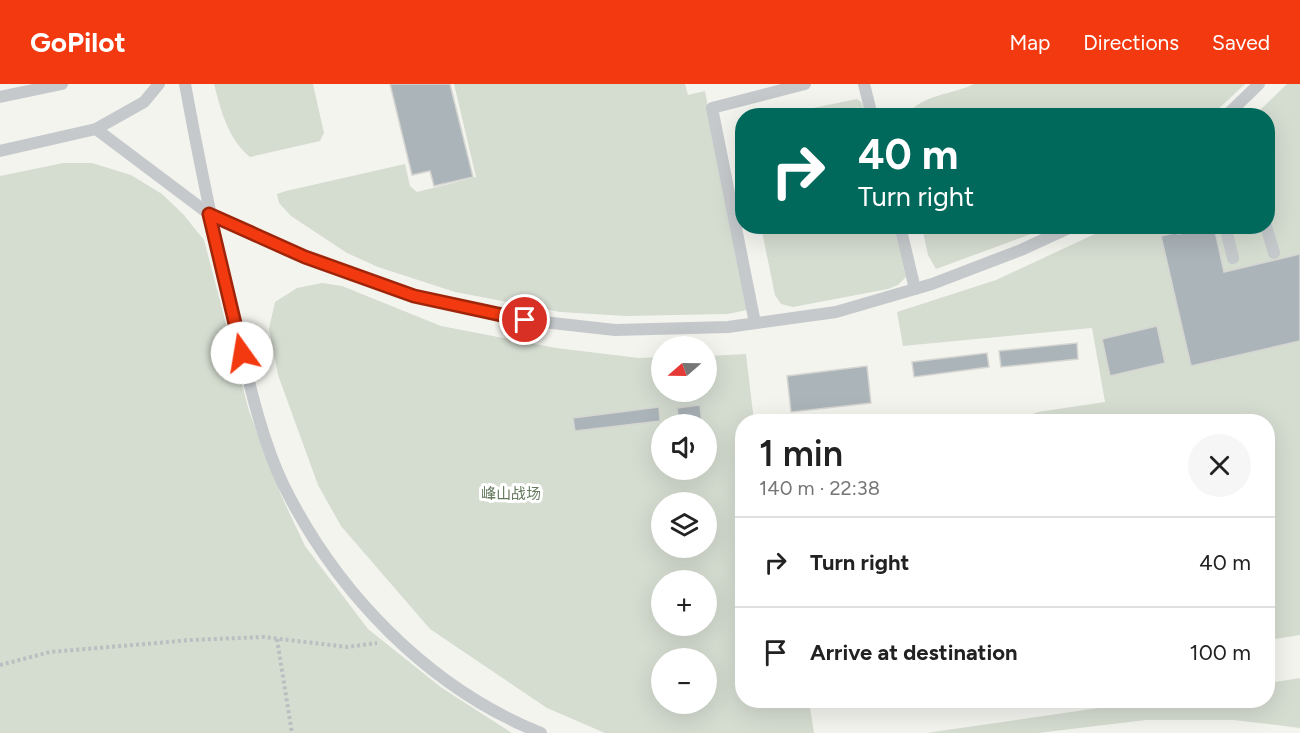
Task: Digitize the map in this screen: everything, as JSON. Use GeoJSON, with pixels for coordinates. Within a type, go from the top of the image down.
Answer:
{"type":"FeatureCollection","features":[{"type":"Feature","properties":{"kind":"lane"},"geometry":{"type":"LineString","coordinates":[[0,98],[62,84]]}},
{"type":"Feature","properties":{"kind":"lane"},"geometry":{"type":"LineString","coordinates":[[0,151],[96,129],[144,102],[159,84]]}},
{"type":"Feature","properties":{"kind":"lane"},"geometry":{"type":"LineString","coordinates":[[185,84],[209,214],[253,399],[282,482],[311,534],[376,620],[451,685],[513,722],[541,733]]}},
{"type":"Feature","properties":{"kind":"lane"},"geometry":{"type":"LineString","coordinates":[[735,224],[712,108],[805,84]]}},
{"type":"Feature","properties":{"kind":"lane"},"geometry":{"type":"LineString","coordinates":[[864,84],[870,108]]}},
{"type":"Feature","properties":{"kind":"lane"},"geometry":{"type":"LineString","coordinates":[[1234,108],[1259,84]]}},
{"type":"Feature","properties":{"kind":"lane"},"geometry":{"type":"LineString","coordinates":[[96,129],[209,214],[305,257],[414,296],[525,320],[615,330],[728,327],[836,312],[915,289],[1021,250],[1056,234]]}},
{"type":"Feature","properties":{"kind":"lane"},"geometry":{"type":"LineString","coordinates":[[737,234],[755,324]]}},
{"type":"Feature","properties":{"kind":"lane"},"geometry":{"type":"LineString","coordinates":[[902,234],[915,289]]}},
{"type":"Feature","properties":{"kind":"lane"},"geometry":{"type":"LineString","coordinates":[[1227,234],[1233,258]]}},
{"type":"Feature","properties":{"kind":"lane"},"geometry":{"type":"LineString","coordinates":[[1268,234],[1274,253]]}},
{"type":"Feature","properties":{"kind":"path"},"geometry":{"type":"LineString","coordinates":[[0,664],[50,652],[191,640],[264,638],[347,647],[397,639]]}},
{"type":"Feature","properties":{"kind":"path"},"geometry":{"type":"LineString","coordinates":[[277,639],[292,733]]}},
{"type":"Feature","properties":{"kind":"green space"},"geometry":{"type":"Polygon","coordinates":[[[214,84],[313,84],[324,133],[320,141],[250,157],[242,150],[231,133],[214,84]]]}},
{"type":"Feature","properties":{"kind":"green space"},"geometry":{"type":"Polygon","coordinates":[[[454,84],[685,84],[688,95],[705,91],[747,310],[728,314],[626,316],[560,312],[455,292],[378,267],[347,253],[291,216],[279,203],[277,194],[286,191],[405,164],[410,186],[417,192],[476,177],[454,84]]]}},
{"type":"Feature","properties":{"kind":"green space"},"geometry":{"type":"Polygon","coordinates":[[[974,84],[1245,84],[1219,108],[913,108],[929,99],[974,84]]]}},
{"type":"Feature","properties":{"kind":"green space"},"geometry":{"type":"Polygon","coordinates":[[[1287,84],[1300,84],[1300,635],[1275,639],[1275,414],[1033,414],[1105,402],[1092,328],[903,346],[897,312],[996,280],[1095,234],[1275,234],[1275,108],[1262,108],[1287,84]]]}},
{"type":"Feature","properties":{"kind":"green space"},"geometry":{"type":"Polygon","coordinates":[[[857,99],[864,108],[813,108],[857,99]]]}},
{"type":"Feature","properties":{"kind":"green space"},"geometry":{"type":"Polygon","coordinates":[[[63,163],[92,163],[131,175],[162,194],[183,214],[204,240],[249,411],[281,495],[305,546],[368,629],[442,688],[512,733],[0,733],[0,176],[63,163]]]}},
{"type":"Feature","properties":{"kind":"green space"},"geometry":{"type":"Polygon","coordinates":[[[762,234],[896,234],[906,277],[898,285],[888,289],[793,307],[781,304],[775,295],[762,234]]]}},
{"type":"Feature","properties":{"kind":"green space"},"geometry":{"type":"Polygon","coordinates":[[[924,234],[1031,234],[936,269],[928,255],[924,234]]]}},
{"type":"Feature","properties":{"kind":"green space","name":"峰山战场"},"geometry":{"type":"Polygon","coordinates":[[[322,283],[342,286],[441,326],[556,348],[651,357],[651,402],[717,402],[717,355],[746,354],[753,414],[735,414],[735,708],[810,708],[814,733],[605,733],[547,708],[430,629],[341,526],[318,485],[278,375],[269,329],[275,302],[297,288],[322,283]]]}},
{"type":"Feature","properties":{"kind":"green space"},"geometry":{"type":"Polygon","coordinates":[[[1300,678],[1300,728],[1234,720],[1146,720],[1038,733],[926,733],[1099,708],[1275,708],[1275,682],[1300,678]]]}},
{"type":"Feature","properties":{"kind":"building"},"geometry":{"type":"Polygon","coordinates":[[[390,84],[450,84],[473,177],[434,186],[430,171],[412,175],[390,84]]]}},
{"type":"Feature","properties":{"kind":"building"},"geometry":{"type":"Polygon","coordinates":[[[1216,234],[1224,272],[1300,254],[1300,341],[1191,366],[1161,236],[1216,234]]]}},
{"type":"Feature","properties":{"kind":"building"},"geometry":{"type":"Polygon","coordinates":[[[1157,326],[1165,363],[1110,376],[1102,339],[1157,326]]]}},
{"type":"Feature","properties":{"kind":"building"},"geometry":{"type":"Polygon","coordinates":[[[1077,343],[1078,359],[1001,367],[999,351],[1077,343]]]}},
{"type":"Feature","properties":{"kind":"building"},"geometry":{"type":"Polygon","coordinates":[[[987,353],[989,367],[914,377],[912,362],[987,353]]]}},
{"type":"Feature","properties":{"kind":"building"},"geometry":{"type":"Polygon","coordinates":[[[867,366],[871,403],[791,412],[787,376],[867,366]]]}},
{"type":"Feature","properties":{"kind":"building"},"geometry":{"type":"Polygon","coordinates":[[[700,405],[701,414],[678,414],[677,408],[700,405]]]}},
{"type":"Feature","properties":{"kind":"building"},"geometry":{"type":"Polygon","coordinates":[[[659,407],[660,414],[651,414],[651,422],[575,431],[573,418],[659,407]]]}},
{"type":"Feature","properties":{"kind":"route"},"geometry":{"type":"LineString","coordinates":[[242,353],[209,214],[305,257],[414,296],[525,320]]}}]}
